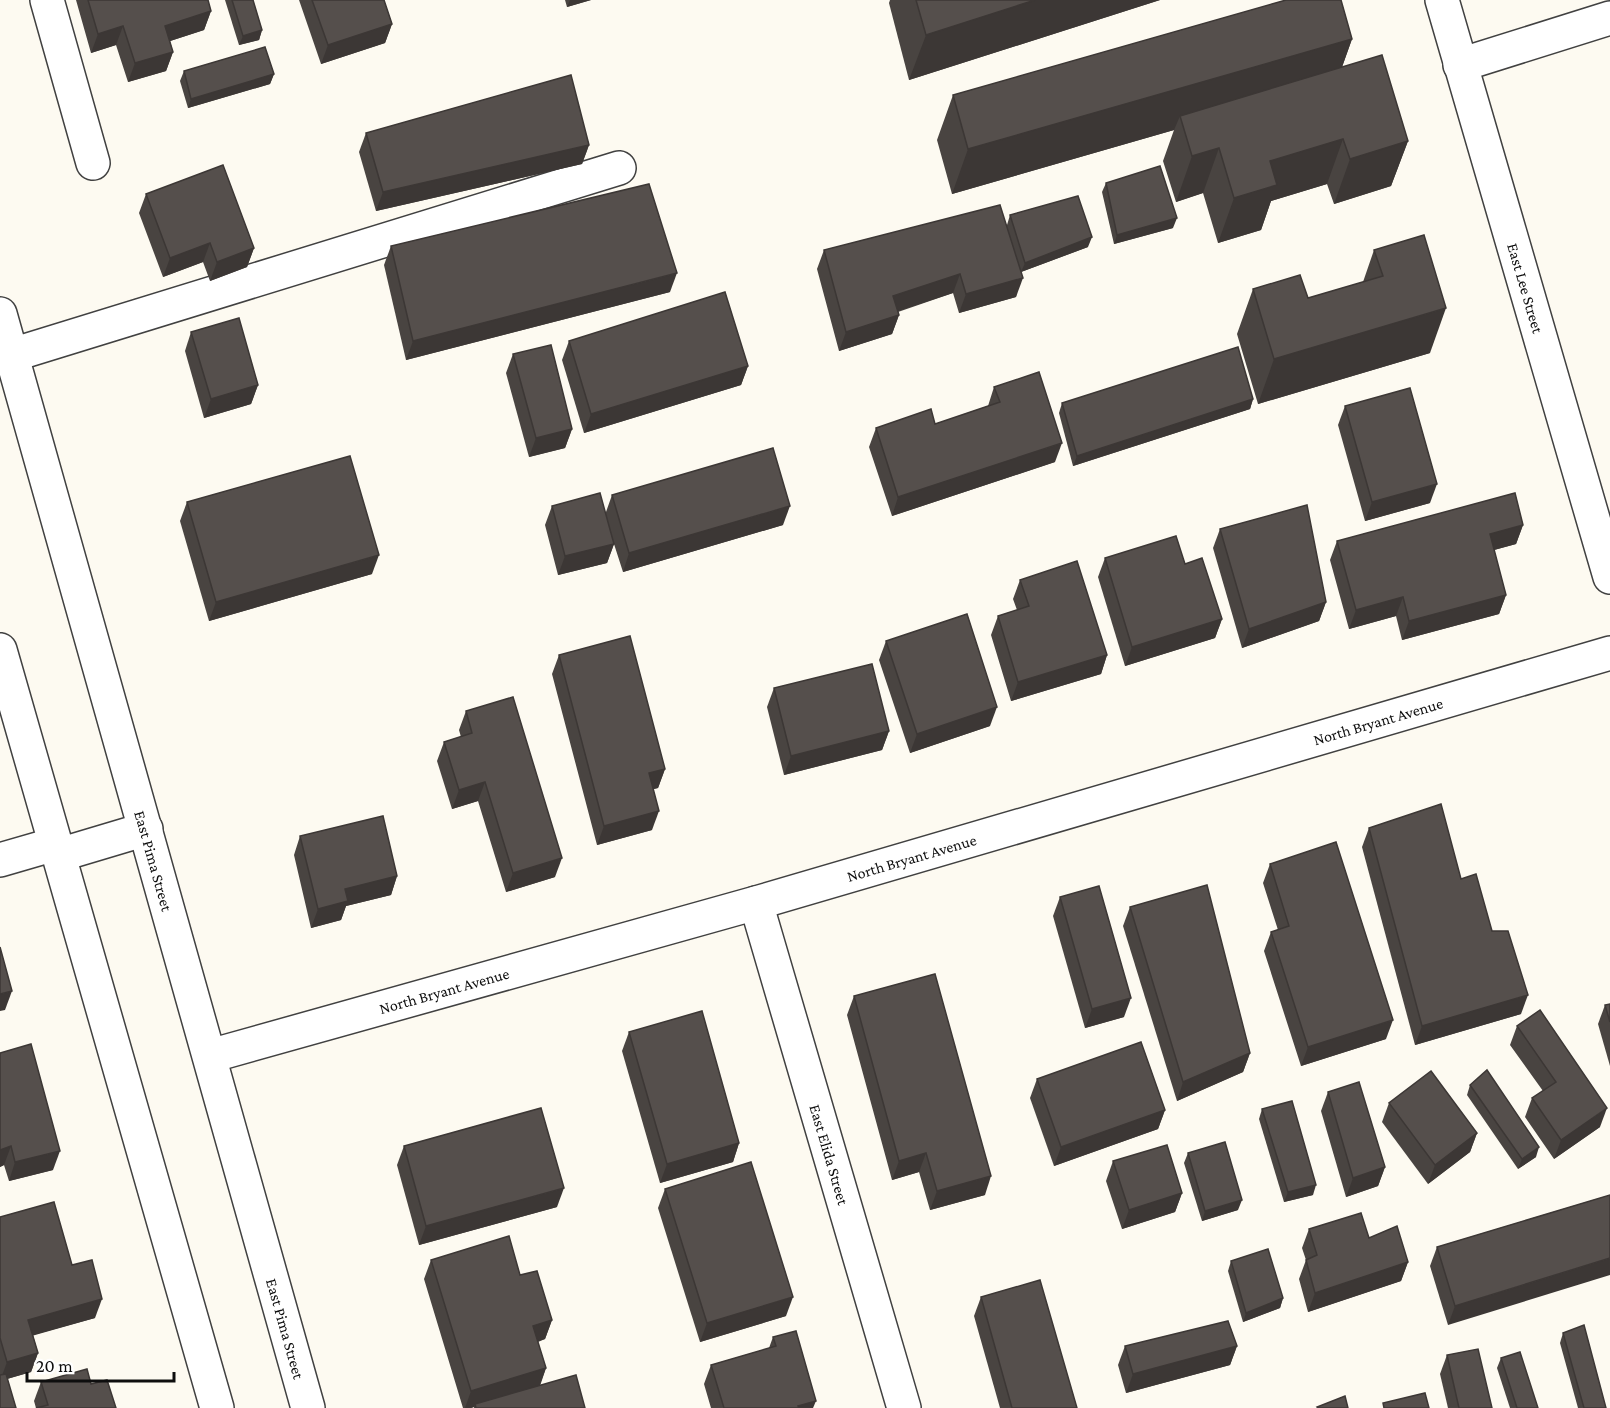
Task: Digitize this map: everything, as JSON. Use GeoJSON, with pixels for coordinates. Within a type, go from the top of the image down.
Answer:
{"type":"FeatureCollection","features":[{"type":"Feature","properties":{"kind":"street"},"geometry":{"type":"LineString","coordinates":[[47,0],[93,163]]}},
{"type":"Feature","properties":{"kind":"street","name":"East Lee Street"},"geometry":{"type":"LineString","coordinates":[[1442,0],[1610,577]]}},
{"type":"Feature","properties":{"kind":"street"},"geometry":{"type":"LineString","coordinates":[[1460,65],[1610,18]]}},
{"type":"Feature","properties":{"kind":"street"},"geometry":{"type":"LineString","coordinates":[[12,355],[619,168]]}},
{"type":"Feature","properties":{"kind":"street","name":"East Pima Street"},"geometry":{"type":"LineString","coordinates":[[0,314],[308,1408]]}},
{"type":"Feature","properties":{"kind":"street"},"geometry":{"type":"LineString","coordinates":[[0,650],[217,1408]]}},
{"type":"Feature","properties":{"kind":"street","name":"North Bryant Avenue"},"geometry":{"type":"LineString","coordinates":[[210,1056],[756,903],[1610,653]]}},
{"type":"Feature","properties":{"kind":"street"},"geometry":{"type":"LineString","coordinates":[[0,860],[146,829]]}},
{"type":"Feature","properties":{"kind":"street","name":"East Elida Street"},"geometry":{"type":"LineString","coordinates":[[756,903],[904,1408]]}},
{"type":"Feature","properties":{"kind":"building"},"geometry":{"type":"Polygon","coordinates":[[[88,0],[208,0],[211,11],[165,26],[173,52],[135,63],[123,26],[98,34],[88,0]]]}},
{"type":"Feature","properties":{"kind":"building"},"geometry":{"type":"Polygon","coordinates":[[[232,0],[253,0],[262,30],[243,36],[232,0]]]}},
{"type":"Feature","properties":{"kind":"building"},"geometry":{"type":"Polygon","coordinates":[[[312,0],[384,0],[392,24],[328,45],[312,0]]]}},
{"type":"Feature","properties":{"kind":"building"},"geometry":{"type":"Polygon","coordinates":[[[916,0],[1035,0],[926,35],[916,0]]]}},
{"type":"Feature","properties":{"kind":"building"},"geometry":{"type":"Polygon","coordinates":[[[1286,0],[1341,0],[1352,39],[968,149],[953,95],[1286,0]]]}},
{"type":"Feature","properties":{"kind":"building"},"geometry":{"type":"Polygon","coordinates":[[[265,47],[274,74],[191,99],[184,71],[265,47]]]}},
{"type":"Feature","properties":{"kind":"building"},"geometry":{"type":"Polygon","coordinates":[[[1382,55],[1408,141],[1350,159],[1343,139],[1270,161],[1277,185],[1234,198],[1219,148],[1192,156],[1180,116],[1382,55]]]}},
{"type":"Feature","properties":{"kind":"building"},"geometry":{"type":"Polygon","coordinates":[[[571,75],[589,145],[383,192],[366,133],[571,75]]]}},
{"type":"Feature","properties":{"kind":"building"},"geometry":{"type":"Polygon","coordinates":[[[223,165],[254,248],[217,262],[210,243],[170,258],[146,194],[223,165]]]}},
{"type":"Feature","properties":{"kind":"building"},"geometry":{"type":"Polygon","coordinates":[[[1160,166],[1177,218],[1117,235],[1106,183],[1160,166]]]}},
{"type":"Feature","properties":{"kind":"building"},"geometry":{"type":"Polygon","coordinates":[[[649,184],[677,273],[413,341],[391,246],[649,184]]]}},
{"type":"Feature","properties":{"kind":"building"},"geometry":{"type":"Polygon","coordinates":[[[1078,196],[1092,237],[1025,263],[1010,215],[1078,196]]]}},
{"type":"Feature","properties":{"kind":"building"},"geometry":{"type":"Polygon","coordinates":[[[1000,205],[1023,278],[966,294],[960,274],[893,296],[899,315],[846,332],[824,250],[1000,205]]]}},
{"type":"Feature","properties":{"kind":"building"},"geometry":{"type":"Polygon","coordinates":[[[1424,235],[1446,308],[1274,359],[1253,289],[1300,275],[1308,298],[1383,276],[1374,250],[1424,235]]]}},
{"type":"Feature","properties":{"kind":"building"},"geometry":{"type":"Polygon","coordinates":[[[725,292],[748,366],[591,414],[569,341],[725,292]]]}},
{"type":"Feature","properties":{"kind":"building"},"geometry":{"type":"Polygon","coordinates":[[[239,318],[258,385],[211,399],[191,332],[239,318]]]}},
{"type":"Feature","properties":{"kind":"building"},"geometry":{"type":"Polygon","coordinates":[[[551,345],[572,429],[536,438],[513,354],[551,345]]]}},
{"type":"Feature","properties":{"kind":"building"},"geometry":{"type":"Polygon","coordinates":[[[1238,347],[1253,399],[1077,456],[1062,403],[1238,347]]]}},
{"type":"Feature","properties":{"kind":"building"},"geometry":{"type":"Polygon","coordinates":[[[1039,372],[1062,443],[898,497],[876,428],[931,409],[935,424],[1000,402],[994,387],[1039,372]]]}},
{"type":"Feature","properties":{"kind":"building"},"geometry":{"type":"Polygon","coordinates":[[[1410,388],[1437,484],[1372,502],[1345,406],[1410,388]]]}},
{"type":"Feature","properties":{"kind":"building"},"geometry":{"type":"Polygon","coordinates":[[[773,448],[790,506],[629,553],[612,495],[773,448]]]}},
{"type":"Feature","properties":{"kind":"building"},"geometry":{"type":"Polygon","coordinates":[[[350,456],[379,555],[216,602],[187,502],[350,456]]]}},
{"type":"Feature","properties":{"kind":"building"},"geometry":{"type":"Polygon","coordinates":[[[600,493],[614,544],[565,556],[552,506],[600,493]]]}},
{"type":"Feature","properties":{"kind":"building"},"geometry":{"type":"Polygon","coordinates":[[[1515,493],[1523,525],[1490,534],[1506,595],[1409,621],[1403,597],[1356,610],[1337,541],[1515,493]]]}},
{"type":"Feature","properties":{"kind":"building"},"geometry":{"type":"Polygon","coordinates":[[[1307,505],[1326,602],[1249,629],[1220,529],[1307,505]]]}},
{"type":"Feature","properties":{"kind":"building"},"geometry":{"type":"Polygon","coordinates":[[[1176,536],[1185,564],[1202,558],[1222,619],[1132,647],[1105,558],[1176,536]]]}},
{"type":"Feature","properties":{"kind":"building"},"geometry":{"type":"Polygon","coordinates":[[[1077,561],[1107,655],[1018,682],[998,616],[1029,606],[1020,580],[1077,561]]]}},
{"type":"Feature","properties":{"kind":"building"},"geometry":{"type":"Polygon","coordinates":[[[967,614],[997,707],[917,734],[886,641],[967,614]]]}},
{"type":"Feature","properties":{"kind":"building"},"geometry":{"type":"Polygon","coordinates":[[[630,636],[665,769],[649,773],[659,811],[604,826],[559,655],[630,636]]]}},
{"type":"Feature","properties":{"kind":"building"},"geometry":{"type":"Polygon","coordinates":[[[872,664],[889,731],[791,756],[774,688],[872,664]]]}},
{"type":"Feature","properties":{"kind":"building"},"geometry":{"type":"Polygon","coordinates":[[[513,697],[562,858],[513,873],[485,782],[459,790],[444,742],[472,733],[466,711],[513,697]]]}},
{"type":"Feature","properties":{"kind":"building"},"geometry":{"type":"Polygon","coordinates":[[[1441,804],[1461,879],[1476,874],[1492,931],[1508,931],[1528,995],[1422,1026],[1369,828],[1441,804]]]}},
{"type":"Feature","properties":{"kind":"building"},"geometry":{"type":"Polygon","coordinates":[[[383,816],[397,876],[345,889],[348,901],[318,909],[300,836],[383,816]]]}},
{"type":"Feature","properties":{"kind":"building"},"geometry":{"type":"Polygon","coordinates":[[[1336,842],[1393,1020],[1308,1047],[1271,932],[1289,926],[1270,864],[1336,842]]]}},
{"type":"Feature","properties":{"kind":"building"},"geometry":{"type":"Polygon","coordinates":[[[1207,885],[1250,1053],[1183,1082],[1130,907],[1207,885]]]}},
{"type":"Feature","properties":{"kind":"building"},"geometry":{"type":"Polygon","coordinates":[[[1099,886],[1131,998],[1092,1009],[1060,897],[1099,886]]]}},
{"type":"Feature","properties":{"kind":"building"},"geometry":{"type":"Polygon","coordinates":[[[0,947],[12,991],[0,994],[0,947]]]}},
{"type":"Feature","properties":{"kind":"building"},"geometry":{"type":"Polygon","coordinates":[[[935,974],[991,1176],[937,1191],[926,1153],[899,1161],[854,996],[935,974]]]}},
{"type":"Feature","properties":{"kind":"building"},"geometry":{"type":"Polygon","coordinates":[[[1610,1004],[1610,1022],[1605,1005],[1610,1004]]]}},
{"type":"Feature","properties":{"kind":"building"},"geometry":{"type":"Polygon","coordinates":[[[1540,1010],[1607,1108],[1561,1140],[1532,1098],[1556,1082],[1517,1026],[1540,1010]]]}},
{"type":"Feature","properties":{"kind":"building"},"geometry":{"type":"Polygon","coordinates":[[[702,1011],[739,1143],[667,1164],[629,1032],[702,1011]]]}},
{"type":"Feature","properties":{"kind":"building"},"geometry":{"type":"Polygon","coordinates":[[[1141,1042],[1165,1110],[1061,1147],[1037,1079],[1141,1042]]]}},
{"type":"Feature","properties":{"kind":"building"},"geometry":{"type":"Polygon","coordinates":[[[31,1044],[60,1151],[15,1162],[11,1146],[0,1150],[0,1053],[31,1044]]]}},
{"type":"Feature","properties":{"kind":"building"},"geometry":{"type":"Polygon","coordinates":[[[1487,1070],[1539,1147],[1522,1159],[1470,1085],[1487,1070]]]}},
{"type":"Feature","properties":{"kind":"building"},"geometry":{"type":"Polygon","coordinates":[[[1431,1071],[1477,1133],[1435,1165],[1389,1103],[1431,1071]]]}},
{"type":"Feature","properties":{"kind":"building"},"geometry":{"type":"Polygon","coordinates":[[[1359,1082],[1385,1167],[1353,1178],[1328,1092],[1359,1082]]]}},
{"type":"Feature","properties":{"kind":"building"},"geometry":{"type":"Polygon","coordinates":[[[1292,1101],[1316,1185],[1288,1192],[1262,1109],[1292,1101]]]}},
{"type":"Feature","properties":{"kind":"building"},"geometry":{"type":"Polygon","coordinates":[[[541,1108],[564,1188],[426,1226],[404,1146],[541,1108]]]}},
{"type":"Feature","properties":{"kind":"building"},"geometry":{"type":"Polygon","coordinates":[[[1225,1142],[1242,1200],[1205,1211],[1188,1153],[1225,1142]]]}},
{"type":"Feature","properties":{"kind":"building"},"geometry":{"type":"Polygon","coordinates":[[[1167,1145],[1182,1193],[1129,1210],[1113,1161],[1167,1145]]]}},
{"type":"Feature","properties":{"kind":"building"},"geometry":{"type":"Polygon","coordinates":[[[751,1162],[793,1297],[707,1323],[665,1189],[751,1162]]]}},
{"type":"Feature","properties":{"kind":"building"},"geometry":{"type":"Polygon","coordinates":[[[1610,1195],[1610,1258],[1455,1306],[1437,1247],[1610,1195]]]}},
{"type":"Feature","properties":{"kind":"building"},"geometry":{"type":"Polygon","coordinates":[[[54,1202],[72,1265],[92,1260],[102,1299],[28,1320],[38,1353],[7,1362],[0,1338],[0,1217],[54,1202]]]}},
{"type":"Feature","properties":{"kind":"building"},"geometry":{"type":"Polygon","coordinates":[[[1361,1213],[1369,1238],[1397,1226],[1408,1262],[1315,1293],[1306,1260],[1317,1255],[1309,1229],[1361,1213]]]}},
{"type":"Feature","properties":{"kind":"building"},"geometry":{"type":"Polygon","coordinates":[[[509,1236],[520,1275],[537,1271],[552,1320],[533,1326],[546,1368],[471,1391],[431,1260],[509,1236]]]}},
{"type":"Feature","properties":{"kind":"building"},"geometry":{"type":"Polygon","coordinates":[[[1268,1249],[1283,1298],[1246,1313],[1231,1261],[1268,1249]]]}},
{"type":"Feature","properties":{"kind":"building"},"geometry":{"type":"Polygon","coordinates":[[[1040,1280],[1077,1408],[1012,1408],[981,1297],[1040,1280]]]}},
{"type":"Feature","properties":{"kind":"building"},"geometry":{"type":"Polygon","coordinates":[[[1228,1321],[1237,1346],[1133,1374],[1125,1346],[1228,1321]]]}},
{"type":"Feature","properties":{"kind":"building"},"geometry":{"type":"Polygon","coordinates":[[[1584,1325],[1606,1408],[1584,1408],[1563,1333],[1584,1325]]]}},
{"type":"Feature","properties":{"kind":"building"},"geometry":{"type":"Polygon","coordinates":[[[796,1331],[816,1401],[798,1406],[799,1408],[724,1408],[711,1365],[776,1346],[773,1337],[796,1331]]]}},
{"type":"Feature","properties":{"kind":"building"},"geometry":{"type":"Polygon","coordinates":[[[1478,1349],[1492,1408],[1459,1408],[1447,1355],[1478,1349]]]}},
{"type":"Feature","properties":{"kind":"building"},"geometry":{"type":"Polygon","coordinates":[[[1520,1352],[1538,1408],[1517,1408],[1501,1358],[1520,1352]]]}},
{"type":"Feature","properties":{"kind":"building"},"geometry":{"type":"Polygon","coordinates":[[[87,1369],[91,1384],[107,1380],[116,1408],[36,1408],[48,1405],[41,1382],[87,1369]]]}},
{"type":"Feature","properties":{"kind":"building"},"geometry":{"type":"Polygon","coordinates":[[[6,1374],[16,1408],[0,1408],[0,1375],[6,1374]]]}},
{"type":"Feature","properties":{"kind":"building"},"geometry":{"type":"Polygon","coordinates":[[[576,1375],[585,1408],[476,1408],[475,1404],[576,1375]]]}},
{"type":"Feature","properties":{"kind":"building"},"geometry":{"type":"Polygon","coordinates":[[[1425,1393],[1429,1408],[1384,1408],[1383,1403],[1425,1393]]]}},
{"type":"Feature","properties":{"kind":"building"},"geometry":{"type":"Polygon","coordinates":[[[1345,1396],[1348,1408],[1317,1407],[1345,1396]]]}}]}
